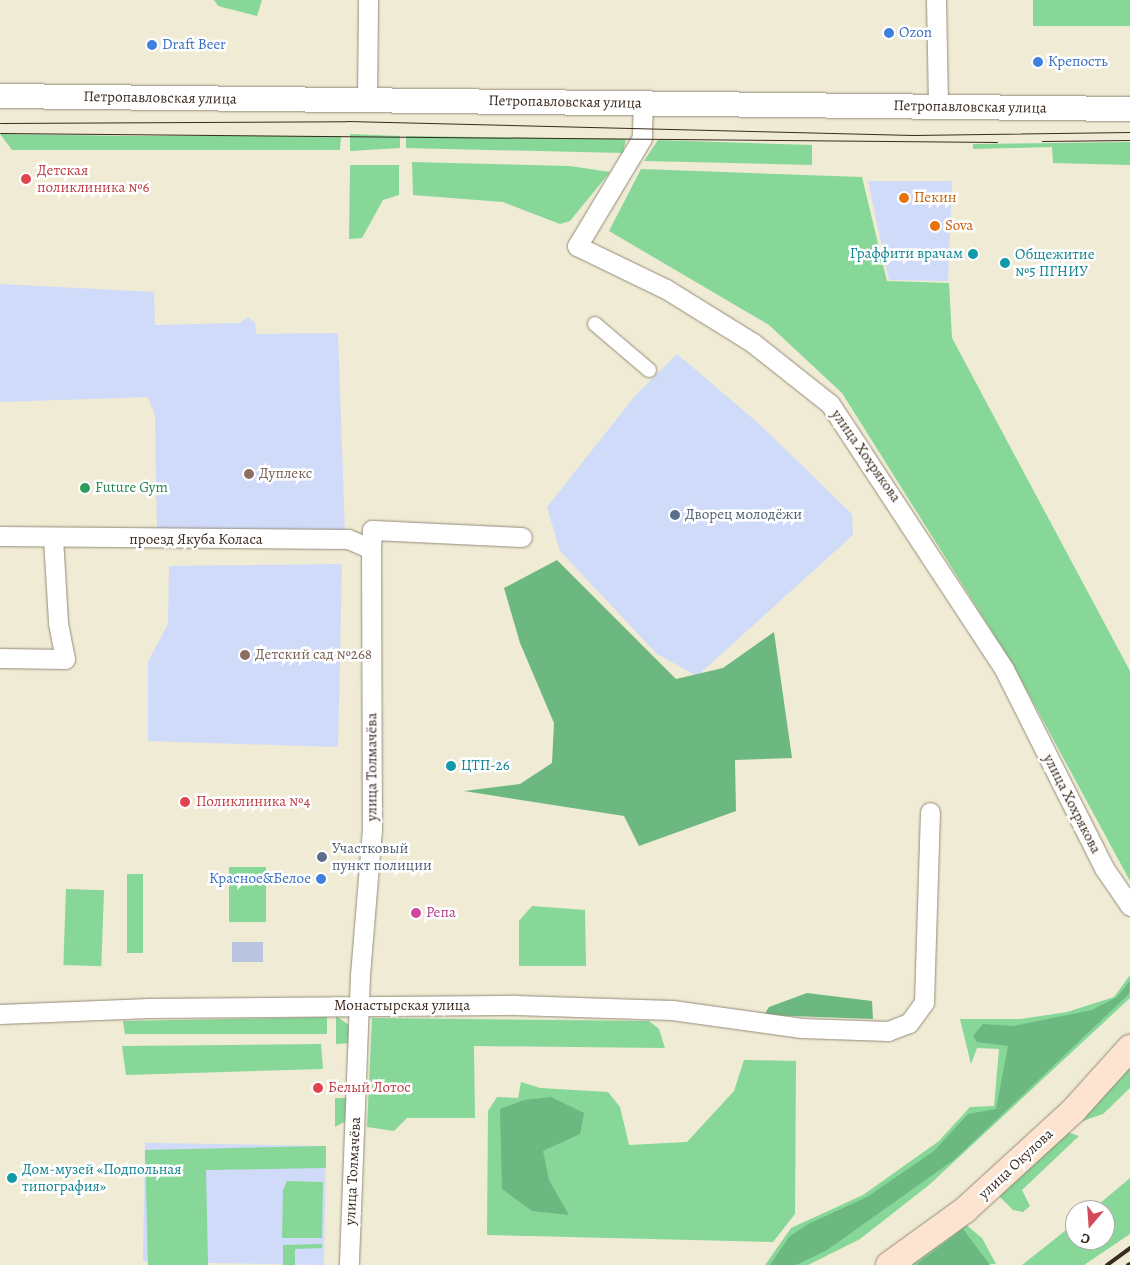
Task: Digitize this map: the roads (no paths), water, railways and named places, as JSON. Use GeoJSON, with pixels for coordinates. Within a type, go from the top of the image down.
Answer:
{"type":"FeatureCollection","features":[{"type":"Feature","properties":{"kind":"main road","name":"улица Окулова"},"geometry":{"type":"LineString","coordinates":[[888,1265],[965,1210],[1074,1110],[1130,1048]]}},
{"type":"Feature","properties":{"kind":"street"},"geometry":{"type":"LineString","coordinates":[[367,100],[368,0]]}},
{"type":"Feature","properties":{"kind":"street"},"geometry":{"type":"LineString","coordinates":[[936,0],[938,106]]}},
{"type":"Feature","properties":{"kind":"street","name":"Петропавловская улица"},"geometry":{"type":"LineString","coordinates":[[0,96],[1130,109]]}},
{"type":"Feature","properties":{"kind":"street","name":"улица Хохрякова"},"geometry":{"type":"LineString","coordinates":[[643,103],[642,138],[577,246],[666,289],[753,343],[830,404],[1004,669],[1104,868],[1130,906]]}},
{"type":"Feature","properties":{"kind":"street"},"geometry":{"type":"LineString","coordinates":[[595,324],[649,370]]}},
{"type":"Feature","properties":{"kind":"street"},"geometry":{"type":"LineString","coordinates":[[372,559],[372,530],[522,537]]}},
{"type":"Feature","properties":{"kind":"street","name":"проезд Якуба Коласа"},"geometry":{"type":"LineString","coordinates":[[0,536],[53,539],[348,539],[372,559]]}},
{"type":"Feature","properties":{"kind":"street"},"geometry":{"type":"LineString","coordinates":[[0,658],[65,659],[58,622],[53,539]]}},
{"type":"Feature","properties":{"kind":"street","name":"улица Толмачёва"},"geometry":{"type":"LineString","coordinates":[[349,1265],[360,1006],[372,829],[372,559]]}},
{"type":"Feature","properties":{"kind":"street","name":"Монастырская улица"},"geometry":{"type":"LineString","coordinates":[[0,1014],[360,1006],[672,1010],[802,1028],[888,1031],[909,1023],[924,1002],[930,812]]}},
{"type":"Feature","properties":{"kind":"tram line"},"geometry":{"type":"LineString","coordinates":[[0,123],[347,121],[913,135],[1130,132]]}},
{"type":"Feature","properties":{"kind":"tram line"},"geometry":{"type":"LineString","coordinates":[[0,133],[997,142]]}},
{"type":"Feature","properties":{"kind":"tram line"},"geometry":{"type":"LineString","coordinates":[[1042,141],[1130,140]]}},
{"type":"Feature","properties":{"kind":"railway"},"geometry":{"type":"LineString","coordinates":[[1107,1265],[1130,1248]]}},
{"type":"Feature","properties":{"kind":"place","name":"Ozon"},"geometry":{"type":"Point","coordinates":[889,33]}},
{"type":"Feature","properties":{"kind":"place","name":"Draft Beer"},"geometry":{"type":"Point","coordinates":[152,45]}},
{"type":"Feature","properties":{"kind":"place","name":"Крепость"},"geometry":{"type":"Point","coordinates":[1038,62]}},
{"type":"Feature","properties":{"kind":"place","name":"Детская поликлиника №6"},"geometry":{"type":"Point","coordinates":[26,179]}},
{"type":"Feature","properties":{"kind":"place","name":"Пекин"},"geometry":{"type":"Point","coordinates":[904,198]}},
{"type":"Feature","properties":{"kind":"place","name":"Sova"},"geometry":{"type":"Point","coordinates":[935,226]}},
{"type":"Feature","properties":{"kind":"place","name":"Граффити врачам"},"geometry":{"type":"Point","coordinates":[973,254]}},
{"type":"Feature","properties":{"kind":"place","name":"Общежитие №5 ПГНИУ"},"geometry":{"type":"Point","coordinates":[1005,263]}},
{"type":"Feature","properties":{"kind":"place","name":"Дуплекс"},"geometry":{"type":"Point","coordinates":[249,474]}},
{"type":"Feature","properties":{"kind":"place","name":"Future Gym"},"geometry":{"type":"Point","coordinates":[85,488]}},
{"type":"Feature","properties":{"kind":"place","name":"Дворец молодёжи"},"geometry":{"type":"Point","coordinates":[675,515]}},
{"type":"Feature","properties":{"kind":"place","name":"Детский сад №268"},"geometry":{"type":"Point","coordinates":[245,655]}},
{"type":"Feature","properties":{"kind":"place","name":"ЦТП-26"},"geometry":{"type":"Point","coordinates":[451,766]}},
{"type":"Feature","properties":{"kind":"place","name":"Поликлиника №4"},"geometry":{"type":"Point","coordinates":[185,802]}},
{"type":"Feature","properties":{"kind":"place","name":"Участковый пункт полиции"},"geometry":{"type":"Point","coordinates":[322,857]}},
{"type":"Feature","properties":{"kind":"place","name":"Красное&Белое"},"geometry":{"type":"Point","coordinates":[321,879]}},
{"type":"Feature","properties":{"kind":"place","name":"Репа"},"geometry":{"type":"Point","coordinates":[416,913]}},
{"type":"Feature","properties":{"kind":"place","name":"Белый Лотос"},"geometry":{"type":"Point","coordinates":[318,1088]}},
{"type":"Feature","properties":{"kind":"place","name":"Дом-музей «Подпольная типография»"},"geometry":{"type":"Point","coordinates":[12,1178]}}]}
